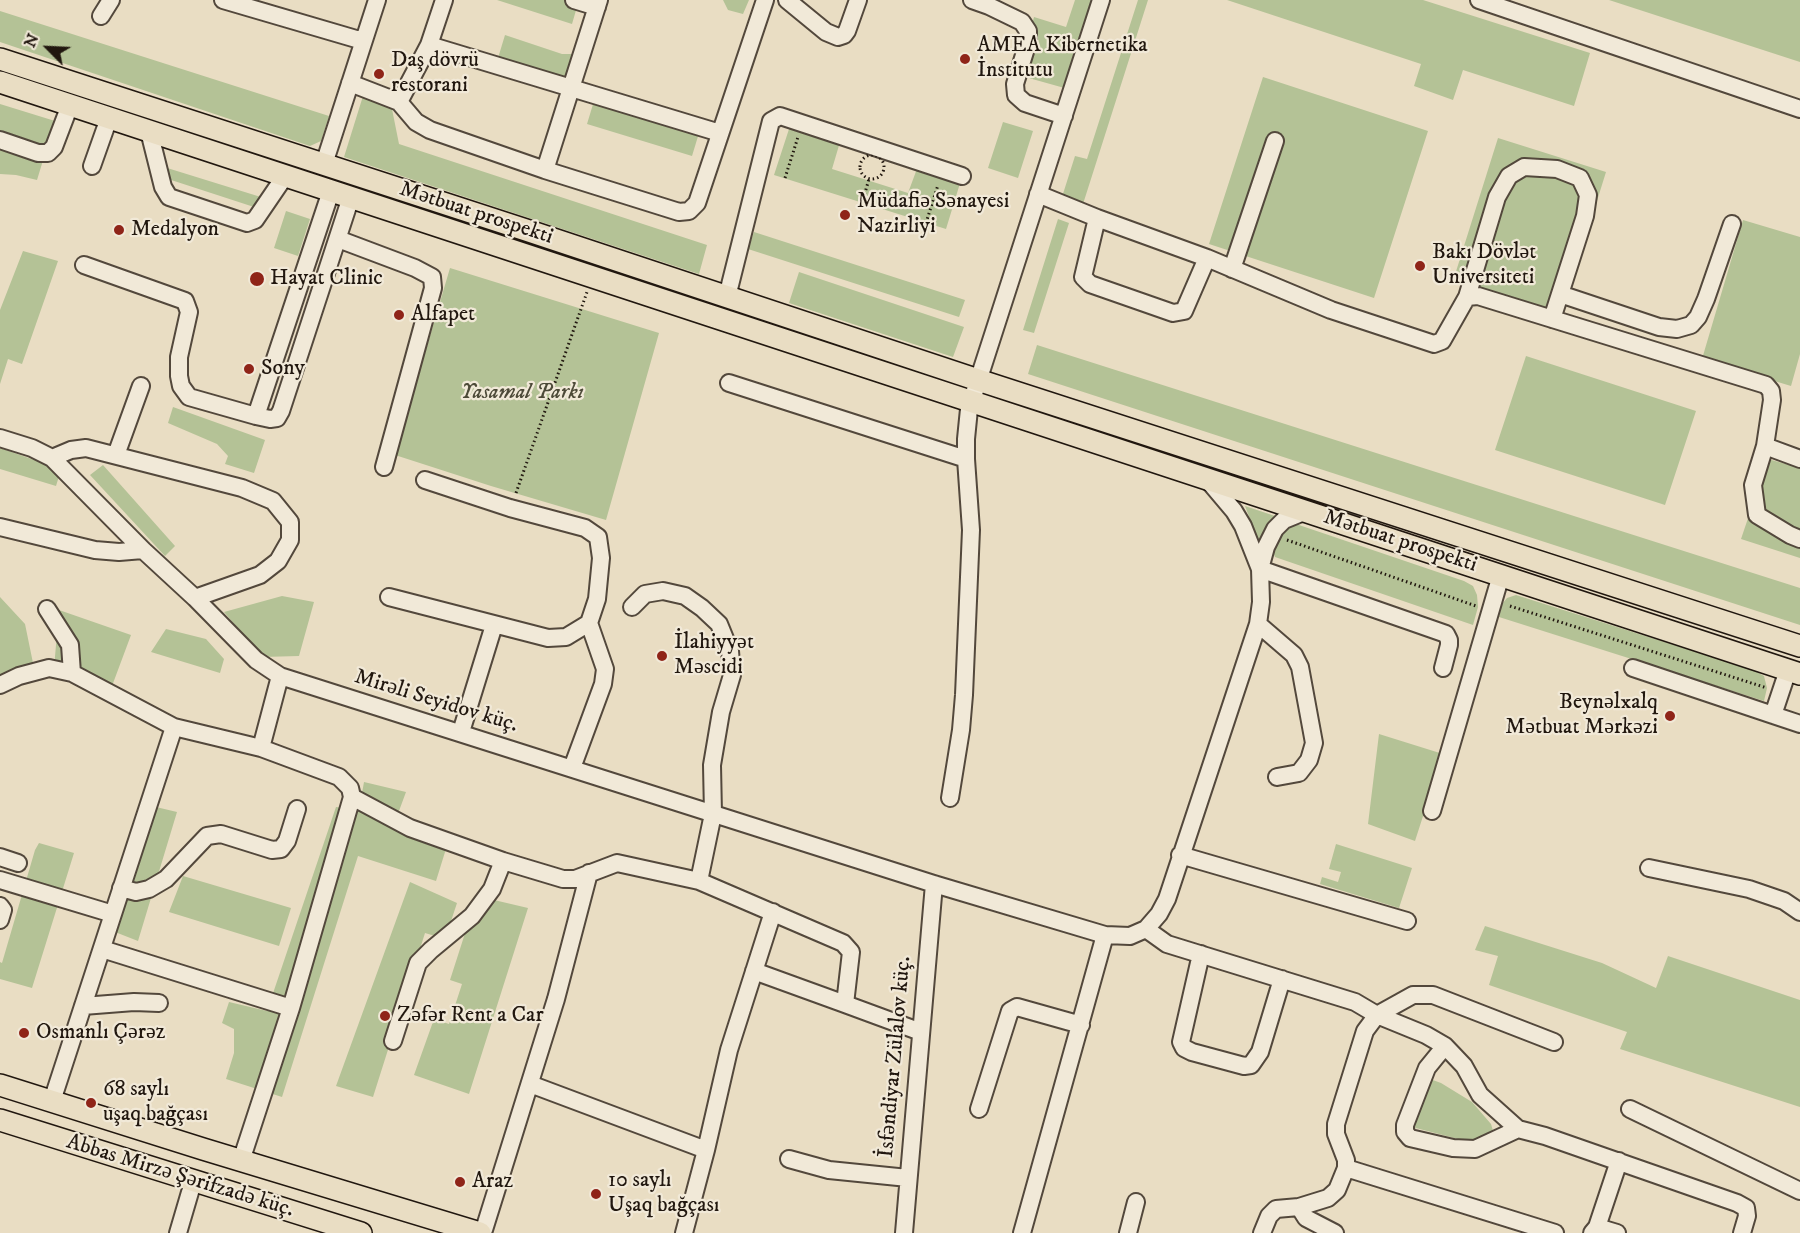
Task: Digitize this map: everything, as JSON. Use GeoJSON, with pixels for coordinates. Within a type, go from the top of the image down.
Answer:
{"type":"FeatureCollection","features":[{"type":"Feature","properties":{"kind":"main road","name":"Mətbuat prospekti"},"geometry":{"type":"LineString","coordinates":[[0,59],[952,371],[981,370],[1006,389],[1800,646]]}},
{"type":"Feature","properties":{"kind":"main road","name":"Mətbuat prospekti"},"geometry":{"type":"LineString","coordinates":[[0,82],[1794,672]]}},
{"type":"Feature","properties":{"kind":"main road","name":"Abbas Mirzə Şərifzadə küç."},"geometry":{"type":"LineString","coordinates":[[0,1085],[241,1161],[482,1233]]}},
{"type":"Feature","properties":{"kind":"main road","name":"Abbas Mirzə Şərifzadə küç."},"geometry":{"type":"LineString","coordinates":[[0,1120],[361,1233]]}},
{"type":"Feature","properties":{"kind":"main road"},"geometry":{"type":"LineString","coordinates":[[193,1182],[203,1149]]}},
{"type":"Feature","properties":{"kind":"street"},"geometry":{"type":"LineString","coordinates":[[100,16],[111,0]]}},
{"type":"Feature","properties":{"kind":"street"},"geometry":{"type":"LineString","coordinates":[[223,0],[363,41]]}},
{"type":"Feature","properties":{"kind":"street"},"geometry":{"type":"LineString","coordinates":[[324,164],[377,0]]}},
{"type":"Feature","properties":{"kind":"street"},"geometry":{"type":"LineString","coordinates":[[399,102],[429,45],[444,0]]}},
{"type":"Feature","properties":{"kind":"street"},"geometry":{"type":"LineString","coordinates":[[545,170],[598,4],[574,0]]}},
{"type":"Feature","properties":{"kind":"street"},"geometry":{"type":"LineString","coordinates":[[350,84],[399,102],[416,122],[430,130],[545,170],[679,212],[689,211],[697,203],[765,0]]}},
{"type":"Feature","properties":{"kind":"street"},"geometry":{"type":"LineString","coordinates":[[787,0],[826,32],[838,38],[847,31],[858,0]]}},
{"type":"Feature","properties":{"kind":"street"},"geometry":{"type":"LineString","coordinates":[[972,0],[1022,22],[1028,31],[1028,42],[1015,84],[1016,95],[1025,103],[1064,116]]}},
{"type":"Feature","properties":{"kind":"street"},"geometry":{"type":"LineString","coordinates":[[950,798],[962,730],[972,530],[966,459],[967,420],[971,401],[1101,0]]}},
{"type":"Feature","properties":{"kind":"street"},"geometry":{"type":"LineString","coordinates":[[1479,0],[1800,108]]}},
{"type":"Feature","properties":{"kind":"street"},"geometry":{"type":"LineString","coordinates":[[429,45],[720,133]]}},
{"type":"Feature","properties":{"kind":"street"},"geometry":{"type":"LineString","coordinates":[[0,140],[38,153],[48,153],[54,147],[70,105]]}},
{"type":"Feature","properties":{"kind":"street"},"geometry":{"type":"LineString","coordinates":[[727,297],[771,121],[780,116],[962,176]]}},
{"type":"Feature","properties":{"kind":"street"},"geometry":{"type":"LineString","coordinates":[[92,166],[109,118]]}},
{"type":"Feature","properties":{"kind":"street"},"geometry":{"type":"LineString","coordinates":[[149,131],[163,187],[169,197],[180,201],[247,223],[255,220],[285,176]]}},
{"type":"Feature","properties":{"kind":"street"},"geometry":{"type":"LineString","coordinates":[[1233,269],[1275,141]]}},
{"type":"Feature","properties":{"kind":"street"},"geometry":{"type":"LineString","coordinates":[[1038,194],[1207,258],[1331,310],[1434,344],[1442,341],[1467,297],[1497,197],[1509,176],[1524,167],[1557,169],[1580,178],[1588,195],[1585,216],[1552,319]]}},
{"type":"Feature","properties":{"kind":"street"},"geometry":{"type":"LineString","coordinates":[[256,416],[331,191]]}},
{"type":"Feature","properties":{"kind":"street"},"geometry":{"type":"LineString","coordinates":[[84,265],[185,302],[189,312],[179,357],[179,376],[181,386],[189,397],[256,416],[276,418],[281,411],[351,197]]}},
{"type":"Feature","properties":{"kind":"street"},"geometry":{"type":"LineString","coordinates":[[1097,218],[1083,277],[1090,284],[1173,314],[1184,311],[1207,258]]}},
{"type":"Feature","properties":{"kind":"street"},"geometry":{"type":"LineString","coordinates":[[1560,294],[1659,327],[1677,329],[1691,325],[1698,317],[1706,299],[1732,224]]}},
{"type":"Feature","properties":{"kind":"street"},"geometry":{"type":"LineString","coordinates":[[338,239],[416,268],[432,277],[433,288],[384,468]]}},
{"type":"Feature","properties":{"kind":"street"},"geometry":{"type":"LineString","coordinates":[[1467,297],[1478,296],[1766,386],[1771,391],[1772,400],[1765,446],[1753,485],[1757,515],[1800,539]]}},
{"type":"Feature","properties":{"kind":"street"},"geometry":{"type":"LineString","coordinates":[[729,383],[966,459]]}},
{"type":"Feature","properties":{"kind":"street"},"geometry":{"type":"LineString","coordinates":[[116,455],[141,386]]}},
{"type":"Feature","properties":{"kind":"street","name":"Mirəli Seyidov küç."},"geometry":{"type":"LineString","coordinates":[[0,438],[32,448],[52,458],[256,660],[280,676],[934,884],[1105,934],[1130,936],[1146,929]]}},
{"type":"Feature","properties":{"kind":"street"},"geometry":{"type":"LineString","coordinates":[[1765,446],[1800,459]]}},
{"type":"Feature","properties":{"kind":"street"},"geometry":{"type":"LineString","coordinates":[[52,458],[71,450],[86,448],[242,488],[273,501],[290,522],[290,540],[278,561],[260,575],[195,598]]}},
{"type":"Feature","properties":{"kind":"street"},"geometry":{"type":"LineString","coordinates":[[1206,478],[1234,511],[1243,526],[1260,569],[1446,634],[1449,645],[1443,668]]}},
{"type":"Feature","properties":{"kind":"street"},"geometry":{"type":"LineString","coordinates":[[425,480],[510,508],[585,528],[597,537],[601,558],[597,599],[589,623],[604,669],[603,684],[572,768]]}},
{"type":"Feature","properties":{"kind":"street"},"geometry":{"type":"LineString","coordinates":[[1306,511],[1284,520],[1275,529],[1266,548],[1260,569],[1261,602],[1258,624],[1167,898],[1159,914],[1146,929],[1167,944],[1355,1002],[1377,1015],[1408,1026],[1445,1046],[1464,1066],[1480,1095],[1518,1130],[1545,1136],[1737,1203],[1746,1208],[1747,1216],[1742,1233]]}},
{"type":"Feature","properties":{"kind":"street"},"geometry":{"type":"LineString","coordinates":[[0,527],[95,550],[119,552],[143,550]]}},
{"type":"Feature","properties":{"kind":"street"},"geometry":{"type":"LineString","coordinates":[[1432,811],[1501,575]]}},
{"type":"Feature","properties":{"kind":"street"},"geometry":{"type":"LineString","coordinates":[[632,607],[645,594],[663,591],[685,596],[719,624],[730,651],[732,675],[721,712],[712,765],[712,814],[699,880]]}},
{"type":"Feature","properties":{"kind":"street"},"geometry":{"type":"LineString","coordinates":[[389,597],[548,638],[566,637],[589,623]]}},
{"type":"Feature","properties":{"kind":"street"},"geometry":{"type":"LineString","coordinates":[[47,609],[70,645],[72,674]]}},
{"type":"Feature","properties":{"kind":"street"},"geometry":{"type":"LineString","coordinates":[[1258,624],[1288,649],[1297,661],[1314,743],[1309,760],[1299,773],[1277,777]]}},
{"type":"Feature","properties":{"kind":"street"},"geometry":{"type":"LineString","coordinates":[[460,732],[494,625]]}},
{"type":"Feature","properties":{"kind":"street"},"geometry":{"type":"LineString","coordinates":[[0,685],[19,676],[49,668],[72,674],[174,727],[261,748],[339,777],[350,788],[352,797],[291,1008],[241,1161]]}},
{"type":"Feature","properties":{"kind":"street"},"geometry":{"type":"LineString","coordinates":[[1633,668],[1800,724]]}},
{"type":"Feature","properties":{"kind":"street"},"geometry":{"type":"LineString","coordinates":[[1773,715],[1794,672]]}},
{"type":"Feature","properties":{"kind":"street"},"geometry":{"type":"LineString","coordinates":[[261,748],[280,676]]}},
{"type":"Feature","properties":{"kind":"street"},"geometry":{"type":"LineString","coordinates":[[52,1101],[174,727]]}},
{"type":"Feature","properties":{"kind":"street"},"geometry":{"type":"LineString","coordinates":[[352,797],[410,828],[503,861],[563,879],[576,879],[617,863],[699,880],[843,943],[852,952],[845,1004]]}},
{"type":"Feature","properties":{"kind":"street"},"geometry":{"type":"LineString","coordinates":[[121,888],[136,892],[149,889],[166,879],[207,836],[221,834],[272,850],[281,849],[297,809]]}},
{"type":"Feature","properties":{"kind":"street"},"geometry":{"type":"LineString","coordinates":[[1180,855],[1407,921]]}},
{"type":"Feature","properties":{"kind":"street"},"geometry":{"type":"LineString","coordinates":[[0,857],[18,862]]}},
{"type":"Feature","properties":{"kind":"street"},"geometry":{"type":"LineString","coordinates":[[393,1041],[418,963],[472,915],[492,889],[503,861]]}},
{"type":"Feature","properties":{"kind":"street"},"geometry":{"type":"LineString","coordinates":[[1649,868],[1749,889],[1784,901],[1800,912]]}},
{"type":"Feature","properties":{"kind":"street"},"geometry":{"type":"LineString","coordinates":[[482,1233],[556,999],[589,873]]}},
{"type":"Feature","properties":{"kind":"street"},"geometry":{"type":"LineString","coordinates":[[0,880],[113,914]]}},
{"type":"Feature","properties":{"kind":"street","name":"İsfəndiyar Zülalov küç."},"geometry":{"type":"LineString","coordinates":[[904,1233],[934,884]]}},
{"type":"Feature","properties":{"kind":"street"},"geometry":{"type":"LineString","coordinates":[[0,906],[3,910],[0,920]]}},
{"type":"Feature","properties":{"kind":"street"},"geometry":{"type":"LineString","coordinates":[[684,1233],[729,1050],[772,912]]}},
{"type":"Feature","properties":{"kind":"street"},"geometry":{"type":"LineString","coordinates":[[1022,1233],[1105,934]]}},
{"type":"Feature","properties":{"kind":"street"},"geometry":{"type":"LineString","coordinates":[[102,949],[291,1008]]}},
{"type":"Feature","properties":{"kind":"street"},"geometry":{"type":"LineString","coordinates":[[1202,954],[1181,1042],[1184,1048],[1192,1052],[1244,1066],[1251,1065],[1260,1052],[1282,979]]}},
{"type":"Feature","properties":{"kind":"street"},"geometry":{"type":"LineString","coordinates":[[754,971],[921,1032]]}},
{"type":"Feature","properties":{"kind":"street"},"geometry":{"type":"LineString","coordinates":[[1262,1233],[1269,1215],[1276,1209],[1299,1207],[1328,1198],[1337,1190],[1346,1168],[1346,1160],[1336,1134],[1336,1124],[1365,1031],[1377,1015],[1413,995],[1433,995],[1554,1042]]}},
{"type":"Feature","properties":{"kind":"street"},"geometry":{"type":"LineString","coordinates":[[83,1006],[134,1002],[159,1003]]}},
{"type":"Feature","properties":{"kind":"street"},"geometry":{"type":"LineString","coordinates":[[979,1109],[1010,1011],[1017,1007],[1081,1024]]}},
{"type":"Feature","properties":{"kind":"street"},"geometry":{"type":"LineString","coordinates":[[1445,1046],[1427,1068],[1405,1125],[1405,1132],[1410,1138],[1474,1149],[1518,1130]]}},
{"type":"Feature","properties":{"kind":"street"},"geometry":{"type":"LineString","coordinates":[[530,1084],[706,1150]]}},
{"type":"Feature","properties":{"kind":"street"},"geometry":{"type":"LineString","coordinates":[[1630,1109],[1800,1191]]}},
{"type":"Feature","properties":{"kind":"street"},"geometry":{"type":"LineString","coordinates":[[789,1159],[829,1170],[908,1178]]}},
{"type":"Feature","properties":{"kind":"street"},"geometry":{"type":"LineString","coordinates":[[1617,1233],[1594,1230],[1619,1161]]}},
{"type":"Feature","properties":{"kind":"street"},"geometry":{"type":"LineString","coordinates":[[1346,1168],[1555,1233]]}},
{"type":"Feature","properties":{"kind":"street"},"geometry":{"type":"LineString","coordinates":[[178,1233],[193,1182]]}},
{"type":"Feature","properties":{"kind":"street"},"geometry":{"type":"LineString","coordinates":[[1128,1233],[1136,1202]]}},
{"type":"Feature","properties":{"kind":"street"},"geometry":{"type":"LineString","coordinates":[[1299,1207],[1306,1218],[1335,1233]]}},
{"type":"Feature","properties":{"kind":"path"},"geometry":{"type":"LineString","coordinates":[[785,178],[798,137]]}},
{"type":"Feature","properties":{"kind":"path"},"geometry":{"type":"LineString","coordinates":[[854,154],[865,157],[876,155],[884,164],[881,175],[869,178],[863,174],[860,167],[865,157]]}},
{"type":"Feature","properties":{"kind":"path"},"geometry":{"type":"LineString","coordinates":[[862,203],[869,178]]}},
{"type":"Feature","properties":{"kind":"path"},"geometry":{"type":"LineString","coordinates":[[926,224],[939,182]]}},
{"type":"Feature","properties":{"kind":"path"},"geometry":{"type":"LineString","coordinates":[[510,508],[592,277]]}},
{"type":"Feature","properties":{"kind":"path"},"geometry":{"type":"LineString","coordinates":[[1278,537],[1478,607]]}},
{"type":"Feature","properties":{"kind":"path"},"geometry":{"type":"LineString","coordinates":[[1502,604],[1767,688]]}},
{"type":"Feature","properties":{"kind":"green space"},"geometry":{"type":"Polygon","coordinates":[[[497,0],[579,0],[572,24],[497,0]]]}},
{"type":"Feature","properties":{"kind":"green space"},"geometry":{"type":"Polygon","coordinates":[[[723,0],[749,0],[743,14],[728,10],[723,0]]]}},
{"type":"Feature","properties":{"kind":"green space"},"geometry":{"type":"Polygon","coordinates":[[[1075,0],[1095,0],[1068,89],[1018,75],[1034,17],[1066,27],[1075,0]]]}},
{"type":"Feature","properties":{"kind":"green space"},"geometry":{"type":"Polygon","coordinates":[[[1138,0],[1148,0],[1083,204],[1062,197],[1075,156],[1087,159],[1138,0]]]}},
{"type":"Feature","properties":{"kind":"green space"},"geometry":{"type":"Polygon","coordinates":[[[1227,0],[1423,0],[1590,53],[1574,106],[1463,70],[1453,100],[1414,86],[1421,64],[1227,0]]]}},
{"type":"Feature","properties":{"kind":"green space"},"geometry":{"type":"Polygon","coordinates":[[[1609,0],[1800,0],[1800,62],[1609,0]]]}},
{"type":"Feature","properties":{"kind":"green space"},"geometry":{"type":"Polygon","coordinates":[[[0,11],[329,116],[321,141],[310,146],[0,42],[0,11]]]}},
{"type":"Feature","properties":{"kind":"green space"},"geometry":{"type":"Polygon","coordinates":[[[505,35],[562,54],[573,54],[565,79],[498,58],[505,35]]]}},
{"type":"Feature","properties":{"kind":"green space"},"geometry":{"type":"Polygon","coordinates":[[[1263,77],[1428,131],[1374,298],[1209,244],[1263,77]]]}},
{"type":"Feature","properties":{"kind":"green space"},"geometry":{"type":"Polygon","coordinates":[[[363,96],[391,104],[399,144],[707,245],[699,274],[344,157],[363,96]]]}},
{"type":"Feature","properties":{"kind":"green space"},"geometry":{"type":"Polygon","coordinates":[[[594,101],[699,133],[692,156],[587,124],[594,101]]]}},
{"type":"Feature","properties":{"kind":"green space"},"geometry":{"type":"Polygon","coordinates":[[[0,104],[55,121],[37,180],[0,174],[0,104]]]}},
{"type":"Feature","properties":{"kind":"green space"},"geometry":{"type":"Polygon","coordinates":[[[1003,122],[1033,131],[1018,178],[988,168],[1003,122]]]}},
{"type":"Feature","properties":{"kind":"green space"},"geometry":{"type":"Polygon","coordinates":[[[790,126],[840,142],[832,169],[908,193],[918,166],[961,180],[946,229],[774,175],[790,126]]]}},
{"type":"Feature","properties":{"kind":"green space"},"geometry":{"type":"Polygon","coordinates":[[[1498,138],[1606,172],[1561,316],[1453,281],[1498,138]]]}},
{"type":"Feature","properties":{"kind":"green space"},"geometry":{"type":"Polygon","coordinates":[[[164,167],[264,198],[254,207],[165,178],[164,167]]]}},
{"type":"Feature","properties":{"kind":"green space"},"geometry":{"type":"Polygon","coordinates":[[[286,211],[310,219],[298,256],[274,248],[286,211]]]}},
{"type":"Feature","properties":{"kind":"green space"},"geometry":{"type":"Polygon","coordinates":[[[1058,219],[1069,223],[1034,333],[1023,330],[1058,219]]]}},
{"type":"Feature","properties":{"kind":"green space"},"geometry":{"type":"Polygon","coordinates":[[[1743,220],[1800,237],[1800,354],[1791,386],[1702,359],[1743,220]]]}},
{"type":"Feature","properties":{"kind":"green space"},"geometry":{"type":"Polygon","coordinates":[[[754,232],[965,300],[959,317],[748,249],[754,232]]]}},
{"type":"Feature","properties":{"kind":"green space"},"geometry":{"type":"Polygon","coordinates":[[[23,251],[58,261],[22,364],[8,359],[0,384],[0,310],[23,251]]]}},
{"type":"Feature","properties":{"kind":"green space","name":"Yasamal Parkı"},"geometry":{"type":"Polygon","coordinates":[[[450,268],[659,333],[606,520],[395,455],[450,268]]]}},
{"type":"Feature","properties":{"kind":"green space"},"geometry":{"type":"Polygon","coordinates":[[[799,272],[964,327],[953,357],[789,303],[799,272]]]}},
{"type":"Feature","properties":{"kind":"green space"},"geometry":{"type":"Polygon","coordinates":[[[1037,345],[1800,588],[1800,625],[1028,374],[1037,345]]]}},
{"type":"Feature","properties":{"kind":"green space"},"geometry":{"type":"Polygon","coordinates":[[[1526,356],[1696,411],[1665,505],[1495,450],[1526,356]]]}},
{"type":"Feature","properties":{"kind":"green space"},"geometry":{"type":"Polygon","coordinates":[[[173,407],[265,440],[254,473],[225,464],[228,456],[217,444],[168,423],[173,407]]]}},
{"type":"Feature","properties":{"kind":"green space"},"geometry":{"type":"Polygon","coordinates":[[[0,448],[43,463],[60,473],[56,486],[0,469],[0,448]]]}},
{"type":"Feature","properties":{"kind":"green space"},"geometry":{"type":"Polygon","coordinates":[[[1768,459],[1800,468],[1800,558],[1741,539],[1768,459]]]}},
{"type":"Feature","properties":{"kind":"green space"},"geometry":{"type":"Polygon","coordinates":[[[103,465],[175,546],[165,556],[90,475],[103,465]]]}},
{"type":"Feature","properties":{"kind":"green space"},"geometry":{"type":"Polygon","coordinates":[[[1245,506],[1275,516],[1258,540],[1245,506]]]}},
{"type":"Feature","properties":{"kind":"green space"},"geometry":{"type":"Polygon","coordinates":[[[1296,524],[1473,586],[1477,595],[1478,607],[1473,625],[1275,557],[1272,549],[1278,537],[1285,529],[1296,524]]]}},
{"type":"Feature","properties":{"kind":"green space"},"geometry":{"type":"Polygon","coordinates":[[[1516,595],[1753,670],[1764,676],[1767,688],[1764,701],[1499,617],[1502,604],[1507,598],[1516,595]]]}},
{"type":"Feature","properties":{"kind":"green space"},"geometry":{"type":"Polygon","coordinates":[[[282,596],[314,602],[299,656],[262,657],[224,612],[282,596]]]}},
{"type":"Feature","properties":{"kind":"green space"},"geometry":{"type":"Polygon","coordinates":[[[0,597],[25,624],[33,663],[0,675],[0,597]]]}},
{"type":"Feature","properties":{"kind":"green space"},"geometry":{"type":"Polygon","coordinates":[[[59,610],[131,635],[112,686],[54,668],[59,610]]]}},
{"type":"Feature","properties":{"kind":"green space"},"geometry":{"type":"Polygon","coordinates":[[[166,629],[206,639],[224,659],[220,673],[151,652],[166,629]]]}},
{"type":"Feature","properties":{"kind":"green space"},"geometry":{"type":"Polygon","coordinates":[[[1379,734],[1443,754],[1415,841],[1368,824],[1379,734]]]}},
{"type":"Feature","properties":{"kind":"green space"},"geometry":{"type":"Polygon","coordinates":[[[364,782],[406,792],[396,819],[450,836],[436,881],[358,856],[282,1097],[226,1079],[234,1053],[234,1029],[222,1023],[229,1002],[267,1011],[336,807],[359,810],[364,782]]]}},
{"type":"Feature","properties":{"kind":"green space"},"geometry":{"type":"Polygon","coordinates":[[[156,807],[177,812],[138,941],[115,932],[156,807]]]}},
{"type":"Feature","properties":{"kind":"green space"},"geometry":{"type":"Polygon","coordinates":[[[39,843],[74,853],[32,988],[0,979],[0,962],[2,963],[39,843]]]}},
{"type":"Feature","properties":{"kind":"green space"},"geometry":{"type":"Polygon","coordinates":[[[1336,844],[1412,868],[1399,908],[1320,884],[1322,877],[1338,882],[1341,872],[1329,869],[1336,844]]]}},
{"type":"Feature","properties":{"kind":"green space"},"geometry":{"type":"Polygon","coordinates":[[[183,876],[291,908],[279,946],[169,912],[183,876]]]}},
{"type":"Feature","properties":{"kind":"green space"},"geometry":{"type":"Polygon","coordinates":[[[410,882],[457,903],[445,939],[425,933],[373,1097],[336,1086],[410,882]]]}},
{"type":"Feature","properties":{"kind":"green space"},"geometry":{"type":"Polygon","coordinates":[[[477,896],[528,908],[469,1094],[414,1075],[434,1019],[449,1024],[462,984],[450,980],[477,896]]]}},
{"type":"Feature","properties":{"kind":"green space"},"geometry":{"type":"Polygon","coordinates":[[[1485,926],[1602,963],[1656,988],[1668,956],[1800,1000],[1800,1107],[1620,1049],[1627,1032],[1489,985],[1498,956],[1475,950],[1485,926]]]}},
{"type":"Feature","properties":{"kind":"green space"},"geometry":{"type":"Polygon","coordinates":[[[1430,1079],[1472,1102],[1491,1124],[1494,1134],[1487,1139],[1462,1140],[1412,1127],[1430,1079]]]}},
{"type":"Feature","properties":{"kind":"place","name":"AMEA Kibernetika İnstitutu"},"geometry":{"type":"Point","coordinates":[965,59]}},
{"type":"Feature","properties":{"kind":"place","name":"Daş dövrü restorani"},"geometry":{"type":"Point","coordinates":[379,74]}},
{"type":"Feature","properties":{"kind":"place","name":"Müdafiə Sənayesi Nazirliyi"},"geometry":{"type":"Point","coordinates":[845,215]}},
{"type":"Feature","properties":{"kind":"place","name":"Medalyon"},"geometry":{"type":"Point","coordinates":[119,230]}},
{"type":"Feature","properties":{"kind":"place","name":"Bakı Dövlət Universiteti"},"geometry":{"type":"Point","coordinates":[1420,266]}},
{"type":"Feature","properties":{"kind":"place","name":"Hayat Clinic"},"geometry":{"type":"Point","coordinates":[257,279]}},
{"type":"Feature","properties":{"kind":"place","name":"Alfapet"},"geometry":{"type":"Point","coordinates":[399,315]}},
{"type":"Feature","properties":{"kind":"place","name":"Sony"},"geometry":{"type":"Point","coordinates":[249,369]}},
{"type":"Feature","properties":{"kind":"place","name":"İlahiyyət Məscidi"},"geometry":{"type":"Point","coordinates":[662,656]}},
{"type":"Feature","properties":{"kind":"place","name":"Beynəlxalq Mətbuat Mərkəzi"},"geometry":{"type":"Point","coordinates":[1670,716]}},
{"type":"Feature","properties":{"kind":"place","name":"Zəfər Rent a Car"},"geometry":{"type":"Point","coordinates":[385,1016]}},
{"type":"Feature","properties":{"kind":"place","name":"Osmanlı Çərəz"},"geometry":{"type":"Point","coordinates":[24,1033]}},
{"type":"Feature","properties":{"kind":"place","name":"68 saylı uşaq bağçası"},"geometry":{"type":"Point","coordinates":[91,1103]}},
{"type":"Feature","properties":{"kind":"place","name":"Araz"},"geometry":{"type":"Point","coordinates":[460,1182]}},
{"type":"Feature","properties":{"kind":"place","name":"10 saylı Uşaq bağçası"},"geometry":{"type":"Point","coordinates":[596,1194]}}]}
